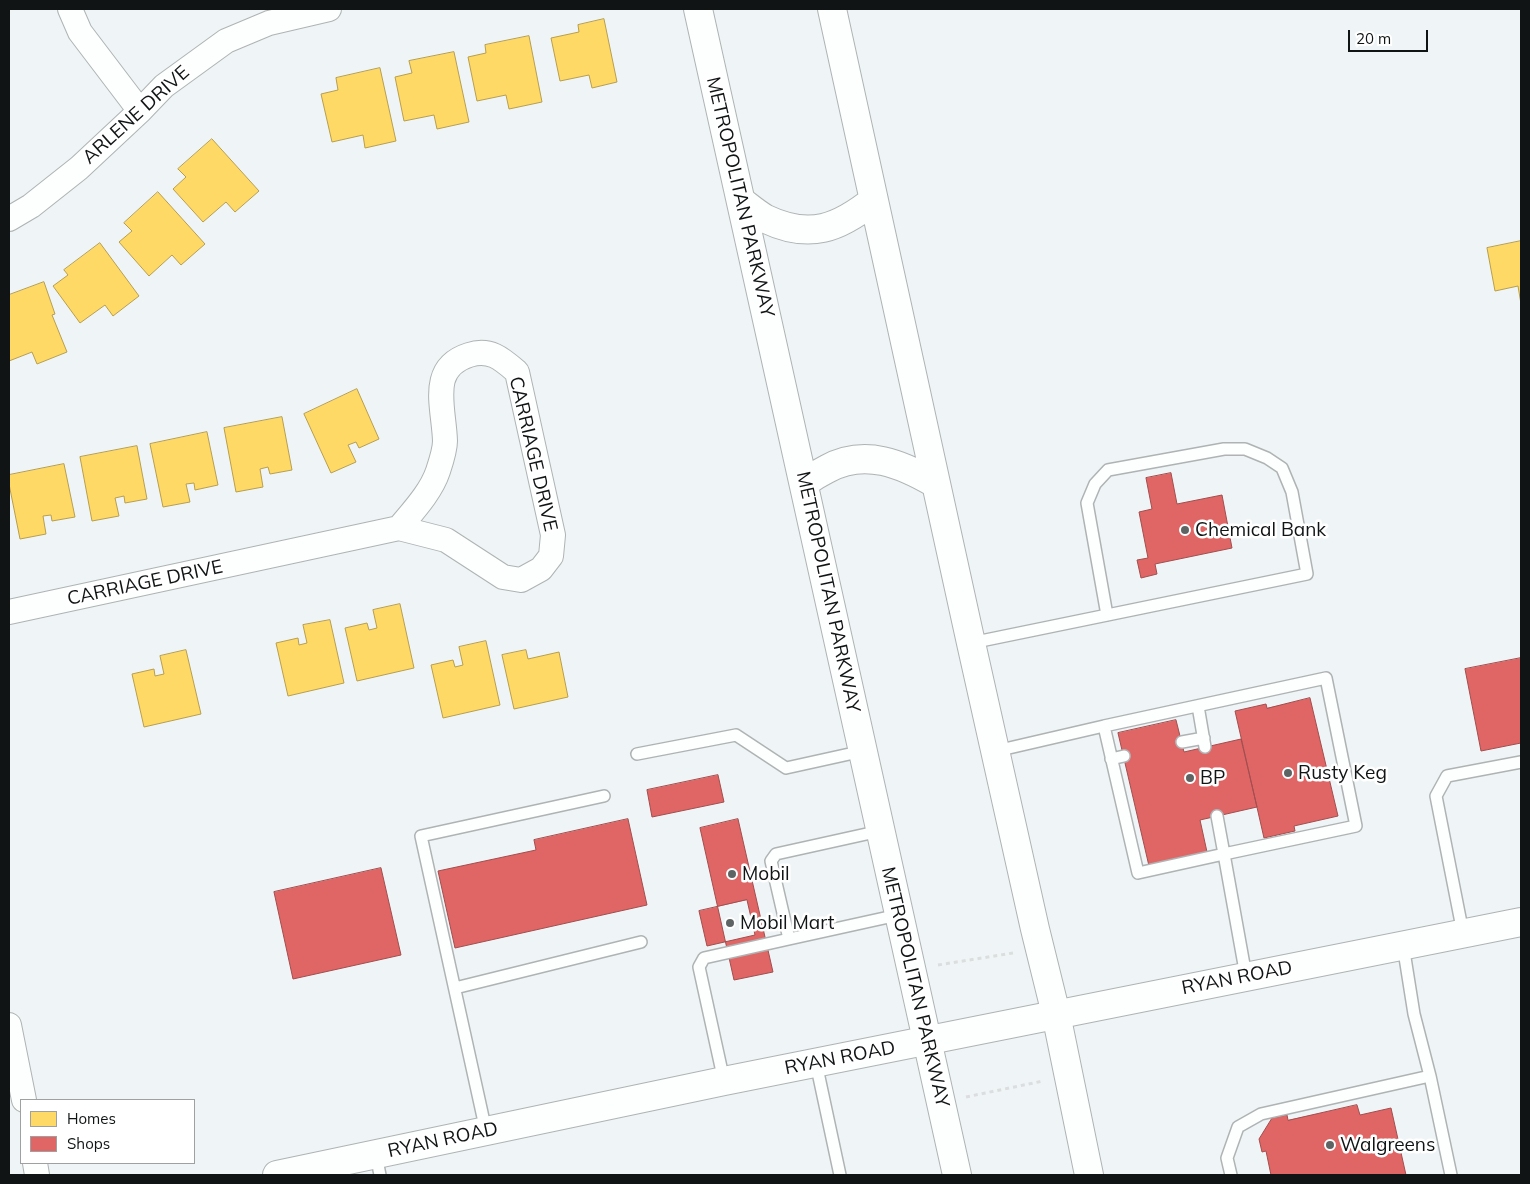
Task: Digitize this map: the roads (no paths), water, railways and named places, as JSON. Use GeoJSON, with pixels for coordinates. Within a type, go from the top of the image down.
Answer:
{"type":"FeatureCollection","features":[{"type":"Feature","properties":{"kind":"main road","name":"METROPOLITAN PARKWAY"},"geometry":{"type":"LineString","coordinates":[[698,9],[956,1175]]}},
{"type":"Feature","properties":{"kind":"main road"},"geometry":{"type":"LineString","coordinates":[[832,9],[971,643],[1056,1014],[1090,1175]]}},
{"type":"Feature","properties":{"kind":"main road"},"geometry":{"type":"LineString","coordinates":[[741,201],[766,218],[792,228],[816,229],[834,226],[854,216],[874,200]]}},
{"type":"Feature","properties":{"kind":"main road"},"geometry":{"type":"LineString","coordinates":[[804,483],[828,468],[848,461],[869,459],[892,463],[912,470],[936,484]]}},
{"type":"Feature","properties":{"kind":"main road","name":"RYAN ROAD"},"geometry":{"type":"LineString","coordinates":[[277,1175],[378,1165],[486,1131],[926,1040],[1521,922]]}},
{"type":"Feature","properties":{"kind":"street"},"geometry":{"type":"LineString","coordinates":[[70,9],[80,32],[140,111]]}},
{"type":"Feature","properties":{"kind":"street","name":"ARLENE DRIVE"},"geometry":{"type":"LineString","coordinates":[[9,219],[31,206],[79,168],[164,86],[226,41],[269,24],[329,9]]}},
{"type":"Feature","properties":{"kind":"street","name":"CARRIAGE DRIVE"},"geometry":{"type":"LineString","coordinates":[[9,612],[399,528],[446,540],[503,577],[521,580],[541,569],[551,556],[553,535],[517,372],[497,355],[474,353],[456,359],[443,376],[441,396],[445,443],[438,472],[420,503],[399,528]]}},
{"type":"Feature","properties":{"kind":"street"},"geometry":{"type":"LineString","coordinates":[[9,1025],[24,1099]]}},
{"type":"Feature","properties":{"kind":"lane"},"geometry":{"type":"LineString","coordinates":[[971,643],[1307,574],[1292,492],[1282,468],[1267,458],[1245,449],[1224,449],[1108,470],[1095,484],[1087,504],[1107,615]]}},
{"type":"Feature","properties":{"kind":"lane"},"geometry":{"type":"LineString","coordinates":[[996,751],[1104,726],[1326,678],[1356,826],[1138,873],[1104,726]]}},
{"type":"Feature","properties":{"kind":"lane"},"geometry":{"type":"LineString","coordinates":[[1182,742],[1204,742],[1198,706]]}},
{"type":"Feature","properties":{"kind":"lane"},"geometry":{"type":"LineString","coordinates":[[637,754],[736,735],[786,768],[863,750]]}},
{"type":"Feature","properties":{"kind":"lane"},"geometry":{"type":"LineString","coordinates":[[1111,759],[1124,756]]}},
{"type":"Feature","properties":{"kind":"lane"},"geometry":{"type":"LineString","coordinates":[[1462,933],[1436,796],[1447,776],[1521,762]]}},
{"type":"Feature","properties":{"kind":"lane"},"geometry":{"type":"LineString","coordinates":[[486,1131],[421,836],[604,796]]}},
{"type":"Feature","properties":{"kind":"lane"},"geometry":{"type":"LineString","coordinates":[[1122,803],[1134,800]]}},
{"type":"Feature","properties":{"kind":"lane"},"geometry":{"type":"LineString","coordinates":[[1217,816],[1246,976]]}},
{"type":"Feature","properties":{"kind":"lane"},"geometry":{"type":"LineString","coordinates":[[1129,832],[1141,829]]}},
{"type":"Feature","properties":{"kind":"lane"},"geometry":{"type":"LineString","coordinates":[[789,939],[771,861],[776,854],[880,831]]}},
{"type":"Feature","properties":{"kind":"lane"},"geometry":{"type":"LineString","coordinates":[[724,1081],[699,967],[704,958],[898,915]]}},
{"type":"Feature","properties":{"kind":"lane"},"geometry":{"type":"LineString","coordinates":[[455,988],[641,942]]}},
{"type":"Feature","properties":{"kind":"lane"},"geometry":{"type":"LineString","coordinates":[[1403,945],[1414,1014],[1430,1076],[1451,1175]]}},
{"type":"Feature","properties":{"kind":"lane"},"geometry":{"type":"LineString","coordinates":[[816,1063],[840,1175]]}},
{"type":"Feature","properties":{"kind":"lane"},"geometry":{"type":"LineString","coordinates":[[1231,1175],[1227,1158],[1238,1127],[1261,1114],[1430,1076]]}},
{"type":"Feature","properties":{"kind":"place","name":"Chemical Bank"},"geometry":{"type":"Point","coordinates":[1185,530]}},
{"type":"Feature","properties":{"kind":"place","name":"Rusty Keg"},"geometry":{"type":"Point","coordinates":[1288,773]}},
{"type":"Feature","properties":{"kind":"place","name":"BP"},"geometry":{"type":"Point","coordinates":[1190,778]}},
{"type":"Feature","properties":{"kind":"place","name":"Mobil"},"geometry":{"type":"Point","coordinates":[732,874]}},
{"type":"Feature","properties":{"kind":"place","name":"Mobil Mart"},"geometry":{"type":"Point","coordinates":[730,923]}},
{"type":"Feature","properties":{"kind":"place","name":"Walgreens"},"geometry":{"type":"Point","coordinates":[1330,1145]}}]}
